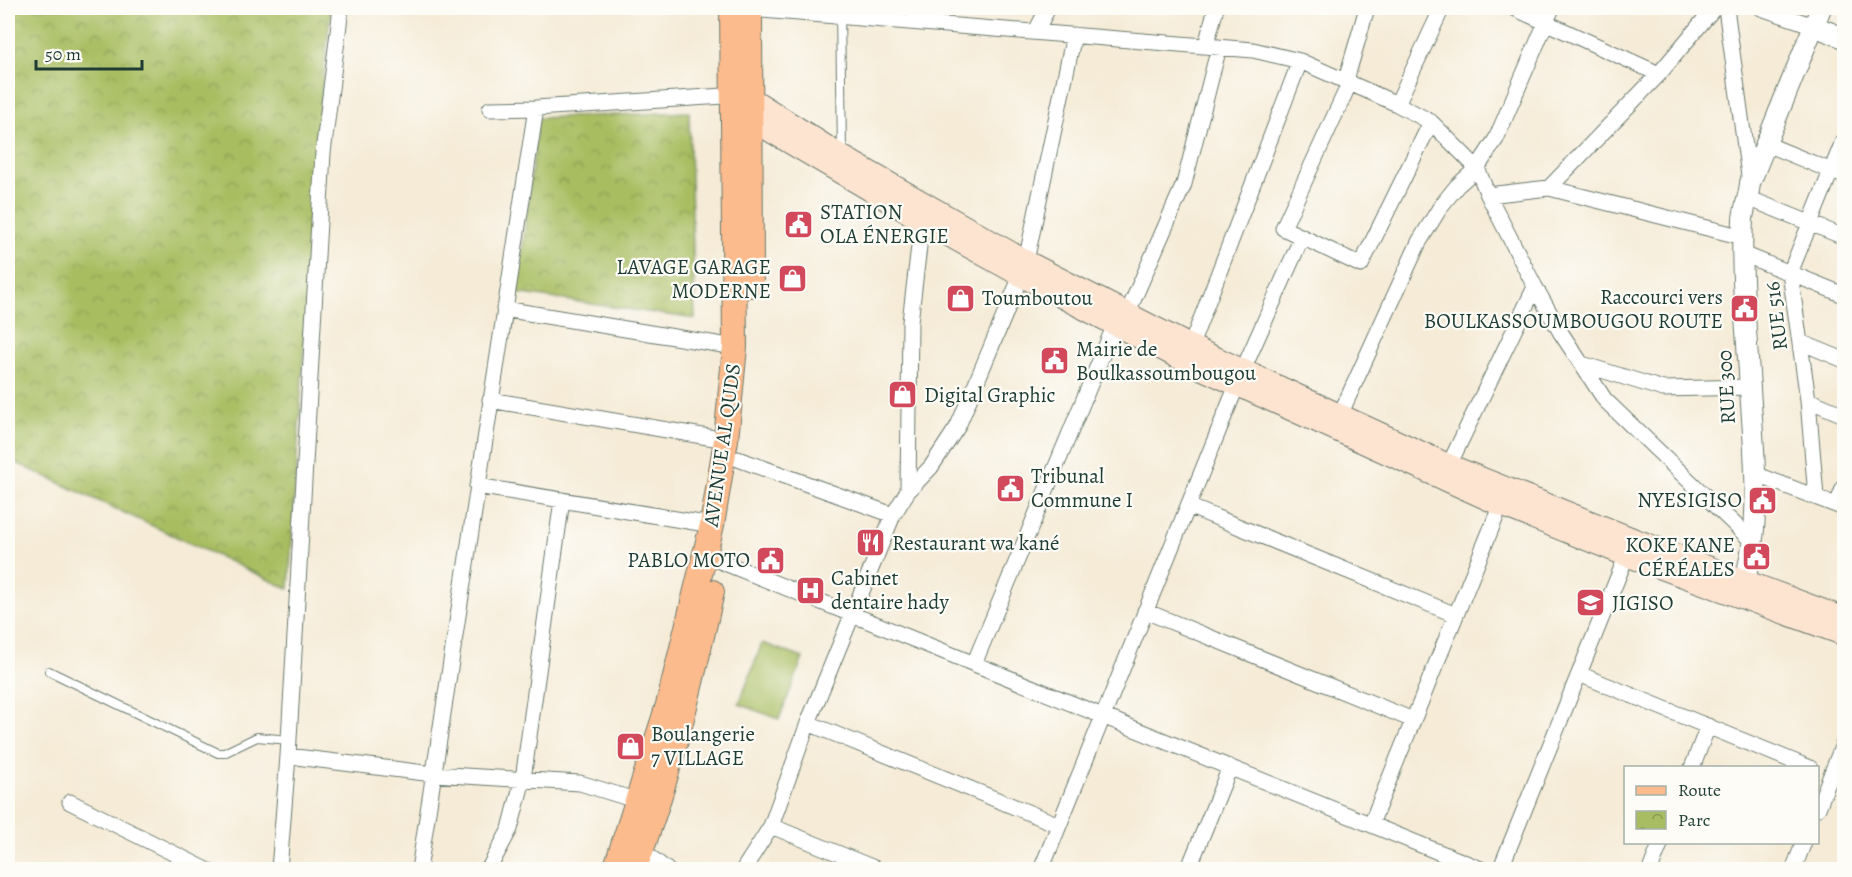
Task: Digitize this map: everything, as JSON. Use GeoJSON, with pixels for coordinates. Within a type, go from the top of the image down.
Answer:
{"type":"FeatureCollection","features":[{"type":"Feature","properties":{"kind":"main road","name":"AVENUE AL QUDS"},"geometry":{"type":"LineString","coordinates":[[615,870],[668,705],[732,450],[738,103],[744,8]]}},
{"type":"Feature","properties":{"kind":"main road","name":"AVENUE AL QUDS"},"geometry":{"type":"LineString","coordinates":[[638,860],[656,809],[685,710],[720,561],[732,450],[750,350],[738,103]]}},
{"type":"Feature","properties":{"kind":"main road"},"geometry":{"type":"LineString","coordinates":[[738,103],[1119,325],[1504,497],[1630,548],[1742,589],[1845,635]]}},
{"type":"Feature","properties":{"kind":"main road"},"geometry":{"type":"LineString","coordinates":[[842,165],[922,221],[1024,268]]}},
{"type":"Feature","properties":{"kind":"main road"},"geometry":{"type":"LineString","coordinates":[[1240,378],[1340,415],[1449,465],[1504,497]]}},
{"type":"Feature","properties":{"kind":"main road"},"geometry":{"type":"LineString","coordinates":[[1742,589],[1845,618]]}},
{"type":"Feature","properties":{"kind":"street"},"geometry":{"type":"LineString","coordinates":[[279,870],[289,740],[323,153],[341,8]]}},
{"type":"Feature","properties":{"kind":"street"},"geometry":{"type":"LineString","coordinates":[[744,8],[904,14],[1036,31],[1253,50],[1300,61],[1397,104],[1431,122],[1477,168],[1488,195],[1535,287],[1561,333],[1605,400],[1753,542]]}},
{"type":"Feature","properties":{"kind":"street"},"geometry":{"type":"LineString","coordinates":[[1036,31],[1048,8]]}},
{"type":"Feature","properties":{"kind":"street"},"geometry":{"type":"LineString","coordinates":[[974,664],[1119,325],[1184,184],[1213,46],[1216,8]]}},
{"type":"Feature","properties":{"kind":"street"},"geometry":{"type":"LineString","coordinates":[[1367,8],[1348,81],[1283,228],[1361,265],[1431,122]]}},
{"type":"Feature","properties":{"kind":"street"},"geometry":{"type":"LineString","coordinates":[[1397,104],[1442,8]]}},
{"type":"Feature","properties":{"kind":"street"},"geometry":{"type":"LineString","coordinates":[[1515,8],[1549,15],[1659,74]]}},
{"type":"Feature","properties":{"kind":"street"},"geometry":{"type":"LineString","coordinates":[[1549,188],[1659,74],[1714,8]]}},
{"type":"Feature","properties":{"kind":"street"},"geometry":{"type":"LineString","coordinates":[[1726,8],[1749,191],[1810,223],[1845,237]]}},
{"type":"Feature","properties":{"kind":"street"},"geometry":{"type":"LineString","coordinates":[[1761,8],[1817,17],[1845,38]]}},
{"type":"Feature","properties":{"kind":"street"},"geometry":{"type":"LineString","coordinates":[[1340,415],[1419,242],[1441,206],[1457,186],[1477,168],[1496,139],[1549,15]]}},
{"type":"Feature","properties":{"kind":"street","name":"RUE 300"},"geometry":{"type":"LineString","coordinates":[[1742,589],[1753,542],[1755,474],[1743,216],[1749,191],[1766,144],[1817,17]]}},
{"type":"Feature","properties":{"kind":"street"},"geometry":{"type":"LineString","coordinates":[[743,870],[771,826],[808,723],[893,515],[908,490],[931,467],[958,426],[1024,268],[1074,34]]}},
{"type":"Feature","properties":{"kind":"street"},"geometry":{"type":"LineString","coordinates":[[1187,354],[1300,61]]}},
{"type":"Feature","properties":{"kind":"street"},"geometry":{"type":"LineString","coordinates":[[490,109],[738,103]]}},
{"type":"Feature","properties":{"kind":"street"},"geometry":{"type":"LineString","coordinates":[[419,870],[536,108]]}},
{"type":"Feature","properties":{"kind":"street","name":"RUE 516"},"geometry":{"type":"LineString","coordinates":[[1816,497],[1808,400],[1790,273],[1810,223],[1838,173],[1845,139]]}},
{"type":"Feature","properties":{"kind":"street"},"geometry":{"type":"LineString","coordinates":[[1766,144],[1838,173]]}},
{"type":"Feature","properties":{"kind":"street"},"geometry":{"type":"LineString","coordinates":[[1488,195],[1549,188],[1743,246],[1790,273],[1845,295]]}},
{"type":"Feature","properties":{"kind":"street"},"geometry":{"type":"LineString","coordinates":[[908,490],[910,322],[922,221]]}},
{"type":"Feature","properties":{"kind":"street"},"geometry":{"type":"LineString","coordinates":[[1041,870],[1240,378],[1302,237]]}},
{"type":"Feature","properties":{"kind":"street"},"geometry":{"type":"LineString","coordinates":[[1449,465],[1535,287]]}},
{"type":"Feature","properties":{"kind":"street"},"geometry":{"type":"LineString","coordinates":[[504,309],[735,347]]}},
{"type":"Feature","properties":{"kind":"street"},"geometry":{"type":"LineString","coordinates":[[1800,342],[1845,360]]}},
{"type":"Feature","properties":{"kind":"street"},"geometry":{"type":"LineString","coordinates":[[1582,364],[1664,389],[1750,387]]}},
{"type":"Feature","properties":{"kind":"street"},"geometry":{"type":"LineString","coordinates":[[490,400],[732,450],[893,515]]}},
{"type":"Feature","properties":{"kind":"street"},"geometry":{"type":"LineString","coordinates":[[1808,400],[1845,415]]}},
{"type":"Feature","properties":{"kind":"street"},"geometry":{"type":"LineString","coordinates":[[1755,474],[1841,507],[1845,486]]}},
{"type":"Feature","properties":{"kind":"street"},"geometry":{"type":"LineString","coordinates":[[477,486],[712,525]]}},
{"type":"Feature","properties":{"kind":"street"},"geometry":{"type":"LineString","coordinates":[[1371,824],[1504,497]]}},
{"type":"Feature","properties":{"kind":"street"},"geometry":{"type":"LineString","coordinates":[[489,870],[510,829],[523,779],[562,500]]}},
{"type":"Feature","properties":{"kind":"street"},"geometry":{"type":"LineString","coordinates":[[1188,506],[1456,615]]}},
{"type":"Feature","properties":{"kind":"street"},"geometry":{"type":"LineString","coordinates":[[1500,870],[1630,548]]}},
{"type":"Feature","properties":{"kind":"street"},"geometry":{"type":"LineString","coordinates":[[720,561],[1483,870]]}},
{"type":"Feature","properties":{"kind":"street"},"geometry":{"type":"LineString","coordinates":[[1145,611],[1413,720]]}},
{"type":"Feature","properties":{"kind":"street"},"geometry":{"type":"LineString","coordinates":[[1579,674],[1805,766]]}},
{"type":"Feature","properties":{"kind":"street"},"geometry":{"type":"LineString","coordinates":[[808,723],[1059,825]]}},
{"type":"Feature","properties":{"kind":"street"},"geometry":{"type":"LineString","coordinates":[[1693,766],[1708,726]]}},
{"type":"Feature","properties":{"kind":"street"},"geometry":{"type":"LineString","coordinates":[[1819,802],[1824,773],[1845,742]]}},
{"type":"Feature","properties":{"kind":"street"},"geometry":{"type":"LineString","coordinates":[[288,756],[433,774],[580,783],[638,801]]}},
{"type":"Feature","properties":{"kind":"street"},"geometry":{"type":"LineString","coordinates":[[1190,869],[1230,767]]}},
{"type":"Feature","properties":{"kind":"street"},"geometry":{"type":"LineString","coordinates":[[70,802],[207,870]]}},
{"type":"Feature","properties":{"kind":"street"},"geometry":{"type":"LineString","coordinates":[[771,826],[879,870]]}},
{"type":"Feature","properties":{"kind":"street"},"geometry":{"type":"LineString","coordinates":[[1650,870],[1661,844]]}},
{"type":"Feature","properties":{"kind":"street"},"geometry":{"type":"LineString","coordinates":[[1793,870],[1804,844]]}},
{"type":"Feature","properties":{"kind":"street"},"geometry":{"type":"LineString","coordinates":[[638,860],[667,870]]}},
{"type":"Feature","properties":{"kind":"lane"},"geometry":{"type":"LineString","coordinates":[[841,12],[842,165]]}},
{"type":"Feature","properties":{"kind":"lane"},"geometry":{"type":"LineString","coordinates":[[50,671],[218,753],[224,753],[258,737],[289,740]]}},
{"type":"Feature","properties":{"kind":"green space"},"geometry":{"type":"Polygon","coordinates":[[[8,8],[331,8],[317,134],[289,589],[8,459],[8,8]]]}},
{"type":"Feature","properties":{"kind":"green space"},"geometry":{"type":"Polygon","coordinates":[[[689,112],[695,319],[517,293],[538,118],[689,112]]]}},
{"type":"Feature","properties":{"kind":"green space"},"geometry":{"type":"Polygon","coordinates":[[[762,643],[803,658],[779,719],[739,704],[762,643]]]}},
{"type":"Feature","properties":{"kind":"place","name":"STATION OLA ÉNERGIE"},"geometry":{"type":"Point","coordinates":[799,224]}},
{"type":"Feature","properties":{"kind":"place","name":"LAVAGE GARAGE MODERNE"},"geometry":{"type":"Point","coordinates":[792,279]}},
{"type":"Feature","properties":{"kind":"place","name":"Toumboutou"},"geometry":{"type":"Point","coordinates":[961,298]}},
{"type":"Feature","properties":{"kind":"place","name":"Raccourci vers BOULKASSOUMBOUGOU ROUTE"},"geometry":{"type":"Point","coordinates":[1744,309]}},
{"type":"Feature","properties":{"kind":"place","name":"Mairie de Boulkassoumbougou"},"geometry":{"type":"Point","coordinates":[1055,361]}},
{"type":"Feature","properties":{"kind":"place","name":"Digital Graphic"},"geometry":{"type":"Point","coordinates":[903,395]}},
{"type":"Feature","properties":{"kind":"place","name":"Tribunal Commune I"},"geometry":{"type":"Point","coordinates":[1010,488]}},
{"type":"Feature","properties":{"kind":"place","name":"NYESIGISO"},"geometry":{"type":"Point","coordinates":[1763,500]}},
{"type":"Feature","properties":{"kind":"place","name":"Restaurant wa kané"},"geometry":{"type":"Point","coordinates":[871,543]}},
{"type":"Feature","properties":{"kind":"place","name":"KOKE KANE CÉRÉALES"},"geometry":{"type":"Point","coordinates":[1756,557]}},
{"type":"Feature","properties":{"kind":"place","name":"PABLO MOTO"},"geometry":{"type":"Point","coordinates":[771,560]}},
{"type":"Feature","properties":{"kind":"place","name":"Cabinet dentaire hady"},"geometry":{"type":"Point","coordinates":[810,590]}},
{"type":"Feature","properties":{"kind":"place","name":"JIGISO"},"geometry":{"type":"Point","coordinates":[1591,603]}},
{"type":"Feature","properties":{"kind":"place","name":"Boulangerie 7 VILLAGE"},"geometry":{"type":"Point","coordinates":[630,746]}}]}
